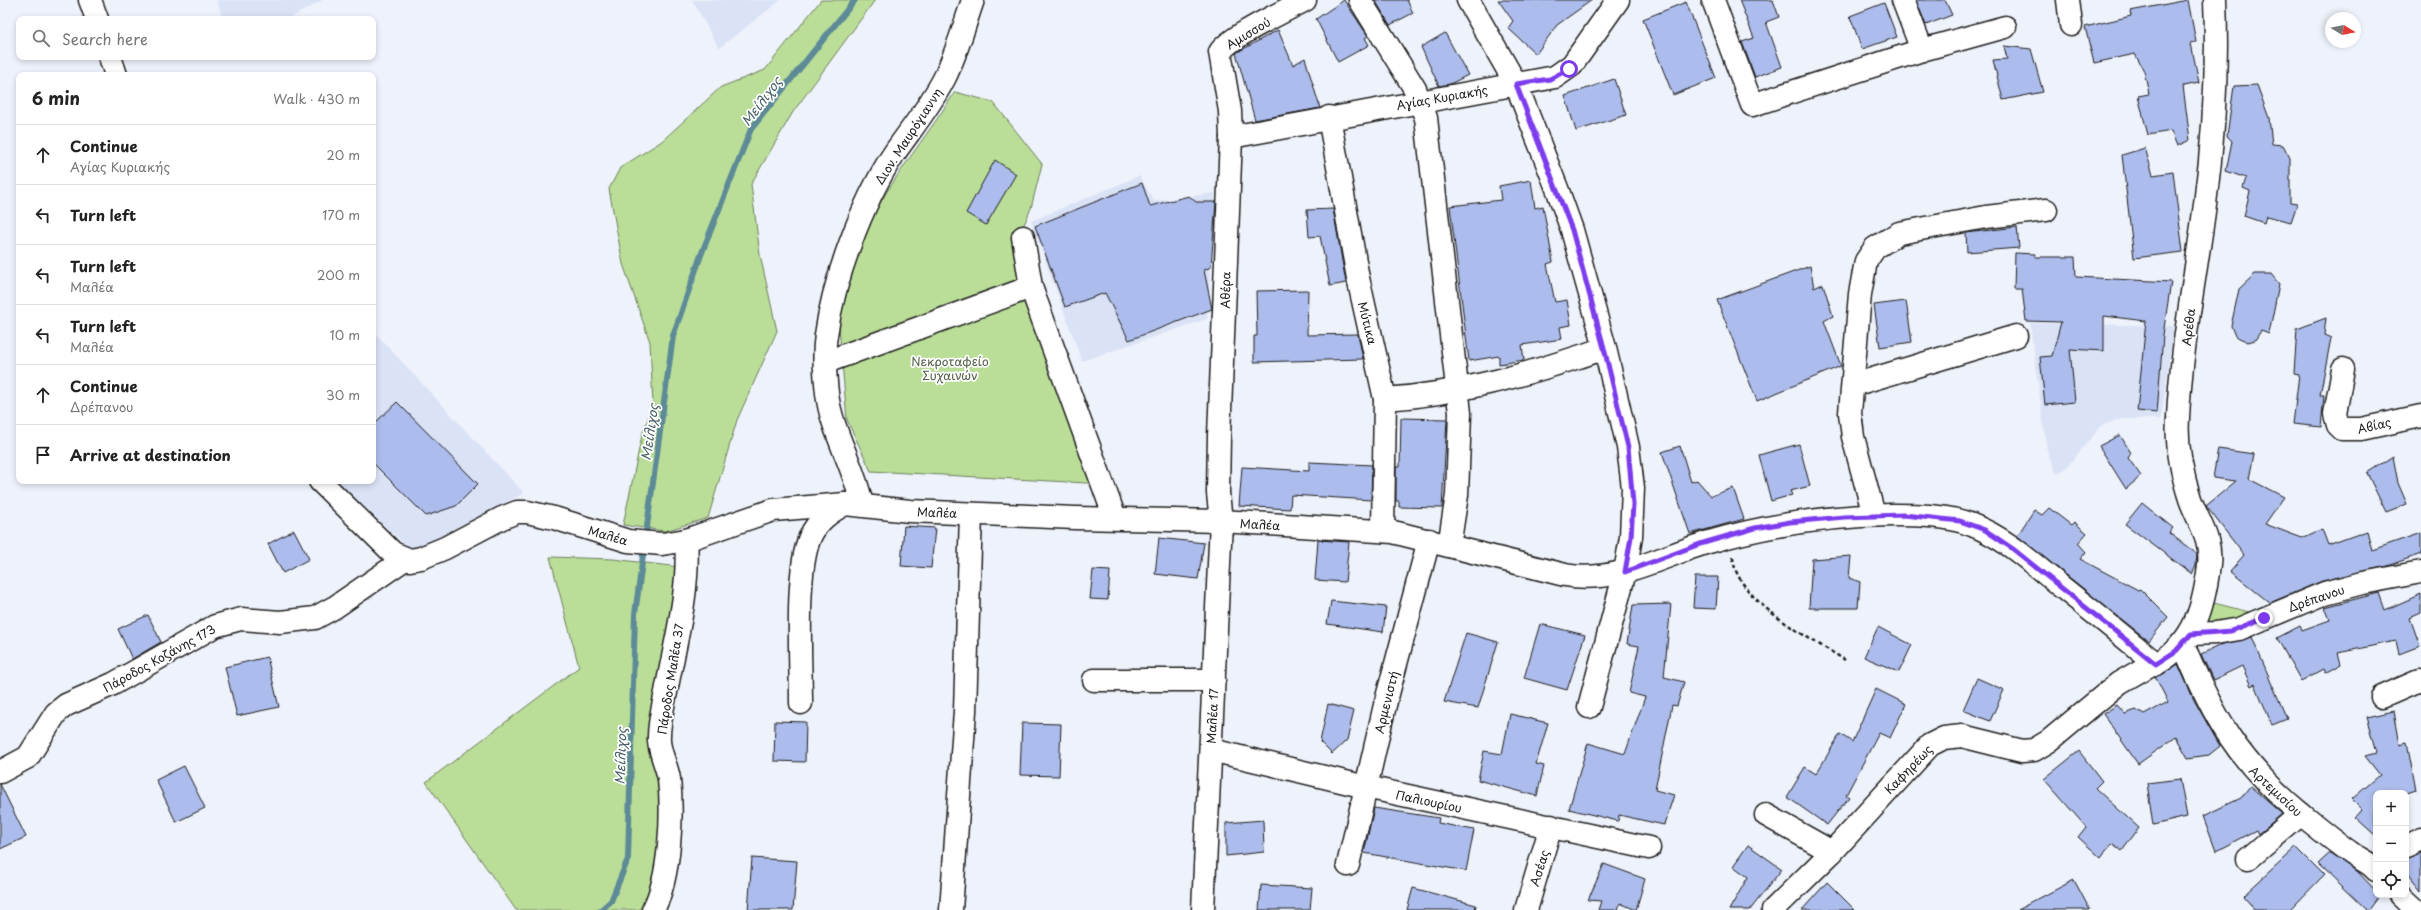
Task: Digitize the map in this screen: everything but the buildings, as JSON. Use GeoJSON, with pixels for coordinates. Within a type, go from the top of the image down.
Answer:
{"type":"FeatureCollection","features":[{"type":"Feature","properties":{"kind":"street"},"geometry":{"type":"LineString","coordinates":[[90,0],[96,16]]}},
{"type":"Feature","properties":{"kind":"street","name":"Διον. Μαυρόγιαννη"},"geometry":{"type":"LineString","coordinates":[[853,504],[859,490],[837,430],[827,394],[824,349],[829,318],[850,245],[860,218],[884,170],[946,75],[973,0]]}},
{"type":"Feature","properties":{"kind":"street","name":"Αμισσού"},"geometry":{"type":"LineString","coordinates":[[1220,59],[1220,52],[1224,47],[1305,0]]}},
{"type":"Feature","properties":{"kind":"street"},"geometry":{"type":"LineString","coordinates":[[1360,0],[1421,101],[1427,122],[1458,390],[1459,467],[1449,546]]}},
{"type":"Feature","properties":{"kind":"street"},"geometry":{"type":"LineString","coordinates":[[1468,0],[1516,84],[1572,230],[1604,348],[1628,447],[1633,488],[1631,537],[1625,572],[1589,707]]}},
{"type":"Feature","properties":{"kind":"street","name":"Αγίας Κυριακής"},"geometry":{"type":"LineString","coordinates":[[1231,137],[1421,101],[1550,79],[1566,72],[1580,55],[1618,0]]}},
{"type":"Feature","properties":{"kind":"street"},"geometry":{"type":"LineString","coordinates":[[1713,0],[1752,105],[1922,50],[2005,27]]}},
{"type":"Feature","properties":{"kind":"street"},"geometry":{"type":"LineString","coordinates":[[1903,0],[1922,50]]}},
{"type":"Feature","properties":{"kind":"street"},"geometry":{"type":"LineString","coordinates":[[2068,0],[2071,26]]}},
{"type":"Feature","properties":{"kind":"street","name":"Αρέθα"},"geometry":{"type":"LineString","coordinates":[[2187,639],[2204,590],[2210,547],[2184,478],[2178,439],[2178,417],[2214,119],[2216,80],[2215,0]]}},
{"type":"Feature","properties":{"kind":"street","name":"Αθέρα"},"geometry":{"type":"LineString","coordinates":[[1220,59],[1230,111],[1231,137],[1219,436],[1218,493],[1221,521]]}},
{"type":"Feature","properties":{"kind":"street"},"geometry":{"type":"LineString","coordinates":[[111,60],[115,72]]}},
{"type":"Feature","properties":{"kind":"street","name":"Μύτικα"},"geometry":{"type":"LineString","coordinates":[[1329,118],[1358,278],[1385,399],[1383,531]]}},
{"type":"Feature","properties":{"kind":"street"},"geometry":{"type":"LineString","coordinates":[[1874,515],[1853,437],[1850,413],[1862,275],[1866,261],[1875,248],[1899,233],[1918,228],[1986,217],[2046,210]]}},
{"type":"Feature","properties":{"kind":"street"},"geometry":{"type":"LineString","coordinates":[[1024,237],[1031,286],[1115,518]]}},
{"type":"Feature","properties":{"kind":"street"},"geometry":{"type":"LineString","coordinates":[[826,362],[1031,286]]}},
{"type":"Feature","properties":{"kind":"street"},"geometry":{"type":"LineString","coordinates":[[1853,385],[2016,336]]}},
{"type":"Feature","properties":{"kind":"street"},"geometry":{"type":"LineString","coordinates":[[1385,399],[1458,390],[1535,371],[1604,348]]}},
{"type":"Feature","properties":{"kind":"street","name":"Αβίας"},"geometry":{"type":"LineString","coordinates":[[2343,369],[2335,414],[2336,422],[2341,428],[2351,430],[2361,429],[2421,416]]}},
{"type":"Feature","properties":{"kind":"street"},"geometry":{"type":"LineString","coordinates":[[323,484],[393,553],[405,559]]}},
{"type":"Feature","properties":{"kind":"street"},"geometry":{"type":"LineString","coordinates":[[801,703],[802,591],[805,555],[810,537],[818,523],[830,512],[853,504]]}},
{"type":"Feature","properties":{"kind":"street","name":"Μαλέα"},"geometry":{"type":"LineString","coordinates":[[405,559],[421,558],[471,536],[502,518],[517,512],[527,512],[554,518],[632,542],[656,544],[686,540],[773,510],[853,504],[910,511],[1221,521],[1383,531],[1402,533],[1579,578],[1607,576],[1625,572],[1734,534],[1790,522],[1874,515],[1927,516],[1960,521],[1985,530],[2027,560],[2150,658]]}},
{"type":"Feature","properties":{"kind":"street"},"geometry":{"type":"LineString","coordinates":[[951,910],[965,711],[971,514]]}},
{"type":"Feature","properties":{"kind":"street","name":"Μαλέα 17"},"geometry":{"type":"LineString","coordinates":[[1204,910],[1221,521]]}},
{"type":"Feature","properties":{"kind":"street","name":"Πάροδος Μαλέα 37"},"geometry":{"type":"LineString","coordinates":[[653,910],[660,892],[668,860],[669,780],[659,741],[662,711],[686,574],[686,540]]}},
{"type":"Feature","properties":{"kind":"street","name":"Αρμενιστή"},"geometry":{"type":"LineString","coordinates":[[1348,865],[1366,787],[1429,540]]}},
{"type":"Feature","properties":{"kind":"street","name":"Πάροδος Κοζάνης 173"},"geometry":{"type":"LineString","coordinates":[[0,772],[28,757],[56,713],[66,705],[114,684],[215,626],[241,619],[294,622],[321,615],[405,559]]}},
{"type":"Feature","properties":{"kind":"street","name":"Δρέπανου"},"geometry":{"type":"LineString","coordinates":[[2187,639],[2239,629],[2325,593],[2363,583],[2421,572]]}},
{"type":"Feature","properties":{"kind":"street"},"geometry":{"type":"LineString","coordinates":[[2150,658],[2156,664],[2187,639]]}},
{"type":"Feature","properties":{"kind":"street","name":"Αρτεμισίου"},"geometry":{"type":"LineString","coordinates":[[2187,639],[2204,696],[2238,751],[2268,786],[2301,814],[2352,854],[2373,865]]}},
{"type":"Feature","properties":{"kind":"street","name":"Καφηρέως"},"geometry":{"type":"LineString","coordinates":[[1773,910],[1832,852],[1917,756],[1935,742],[1950,736],[1962,736],[2022,751],[2034,750],[2049,741],[2118,683],[2150,665],[2150,658]]}},
{"type":"Feature","properties":{"kind":"street"},"geometry":{"type":"LineString","coordinates":[[1094,680],[1214,680]]}},
{"type":"Feature","properties":{"kind":"street"},"geometry":{"type":"LineString","coordinates":[[2382,697],[2421,680]]}},
{"type":"Feature","properties":{"kind":"street","name":"Παλιουρίου"},"geometry":{"type":"LineString","coordinates":[[1211,750],[1366,787],[1649,848]]}},
{"type":"Feature","properties":{"kind":"street"},"geometry":{"type":"LineString","coordinates":[[2248,859],[2301,814]]}},
{"type":"Feature","properties":{"kind":"street"},"geometry":{"type":"LineString","coordinates":[[1766,815],[1832,852]]}},
{"type":"Feature","properties":{"kind":"street","name":"Ασέας"},"geometry":{"type":"LineString","coordinates":[[1526,910],[1551,826]]}},
{"type":"Feature","properties":{"kind":"street"},"geometry":{"type":"LineString","coordinates":[[2409,845],[2421,839]]}},
{"type":"Feature","properties":{"kind":"street"},"geometry":{"type":"LineString","coordinates":[[2403,898],[2416,910]]}},
{"type":"Feature","properties":{"kind":"path"},"geometry":{"type":"LineString","coordinates":[[1734,534],[1733,562],[1751,592],[1772,612],[1845,660]]}},
{"type":"Feature","properties":{"kind":"shaded area"},"geometry":{"type":"Polygon","coordinates":[[[217,0],[323,0],[294,16],[222,16],[217,0]]]}},
{"type":"Feature","properties":{"kind":"shaded area"},"geometry":{"type":"Polygon","coordinates":[[[692,0],[781,0],[719,48],[692,0]]]}},
{"type":"Feature","properties":{"kind":"shaded area"},"geometry":{"type":"Polygon","coordinates":[[[1139,176],[1154,201],[1215,193],[1207,319],[1082,361],[1031,221],[1139,176]]]}},
{"type":"Feature","properties":{"kind":"shaded area"},"geometry":{"type":"Polygon","coordinates":[[[2030,323],[2174,326],[2161,419],[2122,419],[2102,425],[2065,469],[2057,474],[2047,451],[2030,323]]]}},
{"type":"Feature","properties":{"kind":"shaded area"},"geometry":{"type":"Polygon","coordinates":[[[376,334],[524,493],[412,551],[339,484],[376,484],[376,334]]]}},
{"type":"Feature","properties":{"kind":"green space"},"geometry":{"type":"Polygon","coordinates":[[[821,0],[875,0],[793,112],[751,184],[760,255],[777,331],[737,420],[708,518],[665,531],[623,525],[642,435],[653,405],[650,342],[623,264],[609,189],[620,168],[662,141],[721,87],[765,70],[821,0]]]}},
{"type":"Feature","properties":{"kind":"green space","name":"Νεκροταφείο Συχαινών"},"geometry":{"type":"Polygon","coordinates":[[[955,92],[993,102],[1042,164],[1031,208],[1018,239],[1104,484],[871,471],[847,420],[839,327],[856,258],[870,223],[886,193],[955,92]]]}},
{"type":"Feature","properties":{"kind":"green space"},"geometry":{"type":"Polygon","coordinates":[[[550,557],[613,559],[679,567],[659,823],[658,857],[654,880],[645,901],[639,910],[516,910],[426,782],[579,667],[550,557]]]}},
{"type":"Feature","properties":{"kind":"green space"},"geometry":{"type":"Polygon","coordinates":[[[2210,602],[2257,614],[2201,627],[2210,602]]]}},
{"type":"Feature","properties":{"kind":"waterway","name":"Μείλιχος"},"geometry":{"type":"LineString","coordinates":[[601,910],[611,901],[628,859],[635,614],[673,336],[701,255],[751,129],[855,0]]}},
{"type":"Feature","properties":{"kind":"route"},"geometry":{"type":"LineString","coordinates":[[1569,69],[1560,76],[1550,79],[1516,84],[1572,230],[1604,348],[1628,447],[1633,488],[1633,504],[1631,537],[1625,572],[1700,544],[1755,528],[1815,518],[1874,515],[1927,516],[1960,521],[1985,530],[2027,560],[2156,664],[2176,651],[2191,634],[2209,634],[2231,631],[2264,618]]}}]}
